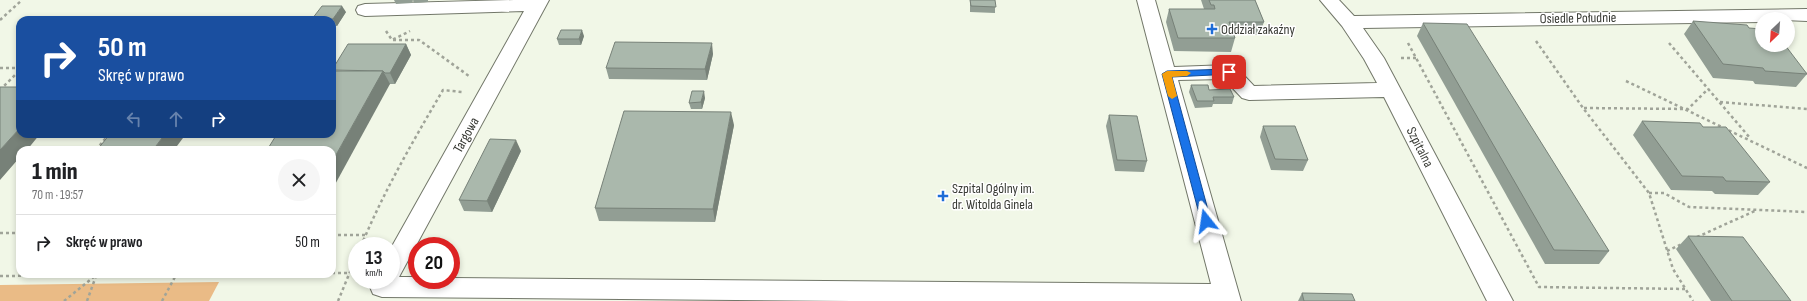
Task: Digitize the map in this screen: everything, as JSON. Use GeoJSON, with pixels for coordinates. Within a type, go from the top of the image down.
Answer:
{"type":"FeatureCollection","features":[{"type":"Feature","properties":{"kind":"street"},"geometry":{"type":"LineString","coordinates":[[400,285],[618,295],[1227,298],[1146,0]]}},
{"type":"Feature","properties":{"kind":"street","name":"Szpitalna"},"geometry":{"type":"LineString","coordinates":[[1329,0],[1349,22],[1374,58],[1500,301]]}},
{"type":"Feature","properties":{"kind":"street"},"geometry":{"type":"LineString","coordinates":[[365,10],[539,2]]}},
{"type":"Feature","properties":{"kind":"street","name":"Targowa"},"geometry":{"type":"LineString","coordinates":[[400,253],[539,2]]}},
{"type":"Feature","properties":{"kind":"street","name":"Osiedle Południe"},"geometry":{"type":"LineString","coordinates":[[1349,22],[1396,20],[1807,15]]}},
{"type":"Feature","properties":{"kind":"street"},"geometry":{"type":"LineString","coordinates":[[1167,74],[1229,72],[1249,93],[1391,90]]}},
{"type":"Feature","properties":{"kind":"path"},"geometry":{"type":"LineString","coordinates":[[0,20],[22,0]]}},
{"type":"Feature","properties":{"kind":"path"},"geometry":{"type":"LineString","coordinates":[[1521,19],[1583,108],[1649,192],[1673,269],[1694,301]]}},
{"type":"Feature","properties":{"kind":"path"},"geometry":{"type":"LineString","coordinates":[[1396,20],[1539,287],[1686,289]]}},
{"type":"Feature","properties":{"kind":"path"},"geometry":{"type":"LineString","coordinates":[[392,40],[419,40],[472,78]]}},
{"type":"Feature","properties":{"kind":"path"},"geometry":{"type":"LineString","coordinates":[[1669,43],[1751,140]]}},
{"type":"Feature","properties":{"kind":"path"},"geometry":{"type":"LineString","coordinates":[[1395,58],[1416,58]]}},
{"type":"Feature","properties":{"kind":"path"},"geometry":{"type":"LineString","coordinates":[[0,68],[16,69]]}},
{"type":"Feature","properties":{"kind":"path"},"geometry":{"type":"LineString","coordinates":[[0,90],[16,73]]}},
{"type":"Feature","properties":{"kind":"path"},"geometry":{"type":"LineString","coordinates":[[1626,81],[1688,109],[1807,168]]}},
{"type":"Feature","properties":{"kind":"path"},"geometry":{"type":"LineString","coordinates":[[1583,108],[1688,109],[1708,89]]}},
{"type":"Feature","properties":{"kind":"path"},"geometry":{"type":"LineString","coordinates":[[0,90],[7,90]]}},
{"type":"Feature","properties":{"kind":"path"},"geometry":{"type":"LineString","coordinates":[[336,235],[366,235],[394,174],[443,90],[464,92]]}},
{"type":"Feature","properties":{"kind":"path"},"geometry":{"type":"LineString","coordinates":[[1719,102],[1807,109]]}},
{"type":"Feature","properties":{"kind":"path"},"geometry":{"type":"LineString","coordinates":[[99,146],[106,138]]}},
{"type":"Feature","properties":{"kind":"path"},"geometry":{"type":"LineString","coordinates":[[1649,192],[1664,193],[1689,206],[1807,212]]}},
{"type":"Feature","properties":{"kind":"path"},"geometry":{"type":"LineString","coordinates":[[1695,238],[1757,210]]}},
{"type":"Feature","properties":{"kind":"path"},"geometry":{"type":"LineString","coordinates":[[0,233],[16,233]]}},
{"type":"Feature","properties":{"kind":"path"},"geometry":{"type":"LineString","coordinates":[[1667,251],[1688,241]]}},
{"type":"Feature","properties":{"kind":"path"},"geometry":{"type":"LineString","coordinates":[[336,273],[348,273]]}},
{"type":"Feature","properties":{"kind":"path"},"geometry":{"type":"LineString","coordinates":[[0,276],[16,276]]}},
{"type":"Feature","properties":{"kind":"path"},"geometry":{"type":"LineString","coordinates":[[0,280],[4,276]]}},
{"type":"Feature","properties":{"kind":"path"},"geometry":{"type":"LineString","coordinates":[[64,301],[93,278]]}},
{"type":"Feature","properties":{"kind":"path"},"geometry":{"type":"LineString","coordinates":[[87,301],[95,278]]}},
{"type":"Feature","properties":{"kind":"path"},"geometry":{"type":"LineString","coordinates":[[162,301],[175,278]]}},
{"type":"Feature","properties":{"kind":"path"},"geometry":{"type":"LineString","coordinates":[[338,301],[348,278]]}},
{"type":"Feature","properties":{"kind":"shaded area"},"geometry":{"type":"Polygon","coordinates":[[[219,282],[209,301],[0,301],[0,285],[219,282]]]}},
{"type":"Feature","properties":{"kind":"building"},"geometry":{"type":"Polygon","coordinates":[[[970,0],[995,0],[996,7],[971,6],[970,0]]]}},
{"type":"Feature","properties":{"kind":"building"},"geometry":{"type":"Polygon","coordinates":[[[1209,0],[1255,0],[1264,22],[1229,22],[1235,38],[1178,38],[1169,9],[1215,9],[1214,5],[1211,5],[1209,0]]]}},
{"type":"Feature","properties":{"kind":"building"},"geometry":{"type":"Polygon","coordinates":[[[322,6],[342,6],[335,16],[314,16],[322,6]]]}},
{"type":"Feature","properties":{"kind":"building"},"geometry":{"type":"Polygon","coordinates":[[[1693,21],[1747,25],[1749,28],[1755,28],[1755,52],[1790,52],[1807,74],[1765,71],[1763,68],[1723,64],[1693,21]]]}},
{"type":"Feature","properties":{"kind":"building"},"geometry":{"type":"Polygon","coordinates":[[[1423,23],[1467,24],[1609,251],[1554,250],[1423,23]]]}},
{"type":"Feature","properties":{"kind":"building"},"geometry":{"type":"Polygon","coordinates":[[[561,30],[582,30],[579,39],[557,39],[561,30]]]}},
{"type":"Feature","properties":{"kind":"building"},"geometry":{"type":"Polygon","coordinates":[[[615,42],[712,43],[705,69],[606,68],[615,42]]]}},
{"type":"Feature","properties":{"kind":"building"},"geometry":{"type":"Polygon","coordinates":[[[348,44],[406,44],[390,73],[385,73],[383,71],[336,70],[336,64],[348,44]]]}},
{"type":"Feature","properties":{"kind":"building"},"geometry":{"type":"Polygon","coordinates":[[[336,71],[383,71],[336,155],[336,146],[270,146],[274,138],[336,138],[336,71]]]}},
{"type":"Feature","properties":{"kind":"building"},"geometry":{"type":"Polygon","coordinates":[[[1191,85],[1208,85],[1209,90],[1230,89],[1234,97],[1213,97],[1214,101],[1197,101],[1191,85]]]}},
{"type":"Feature","properties":{"kind":"building"},"geometry":{"type":"Polygon","coordinates":[[[0,87],[16,87],[16,132],[0,150],[0,87]]]}},
{"type":"Feature","properties":{"kind":"building"},"geometry":{"type":"Polygon","coordinates":[[[692,91],[704,91],[701,102],[689,103],[692,91]]]}},
{"type":"Feature","properties":{"kind":"building"},"geometry":{"type":"Polygon","coordinates":[[[624,111],[731,112],[713,209],[595,208],[624,111]]]}},
{"type":"Feature","properties":{"kind":"building"},"geometry":{"type":"Polygon","coordinates":[[[1109,115],[1137,116],[1147,161],[1117,160],[1109,115]]]}},
{"type":"Feature","properties":{"kind":"building"},"geometry":{"type":"Polygon","coordinates":[[[1642,121],[1700,123],[1703,127],[1726,127],[1770,182],[1726,181],[1723,177],[1682,176],[1642,121]]]}},
{"type":"Feature","properties":{"kind":"building"},"geometry":{"type":"Polygon","coordinates":[[[1263,126],[1295,126],[1308,160],[1275,159],[1263,126]]]}},
{"type":"Feature","properties":{"kind":"building"},"geometry":{"type":"Polygon","coordinates":[[[107,138],[162,138],[156,146],[100,146],[107,138]]]}},
{"type":"Feature","properties":{"kind":"building"},"geometry":{"type":"Polygon","coordinates":[[[490,139],[516,140],[487,201],[459,200],[490,139]]]}},
{"type":"Feature","properties":{"kind":"building"},"geometry":{"type":"Polygon","coordinates":[[[1688,236],[1743,237],[1791,301],[1732,301],[1688,236]]]}},
{"type":"Feature","properties":{"kind":"building"},"geometry":{"type":"Polygon","coordinates":[[[1302,293],[1352,294],[1355,301],[1304,301],[1302,293]]]}},
{"type":"Feature","properties":{"kind":"slow traffic"},"geometry":{"type":"LineString","coordinates":[[1172,96],[1167,74],[1187,73]]}},
{"type":"Feature","properties":{"kind":"place","name":"Oddział zakaźny"},"geometry":{"type":"Point","coordinates":[1212,29]}},
{"type":"Feature","properties":{"kind":"place","name":"Szpital Ogólny im. dr. Witolda Ginela"},"geometry":{"type":"Point","coordinates":[943,196]}},
{"type":"Feature","properties":{"kind":"route"},"geometry":{"type":"LineString","coordinates":[[1206,221],[1167,74],[1229,72]]}}]}
